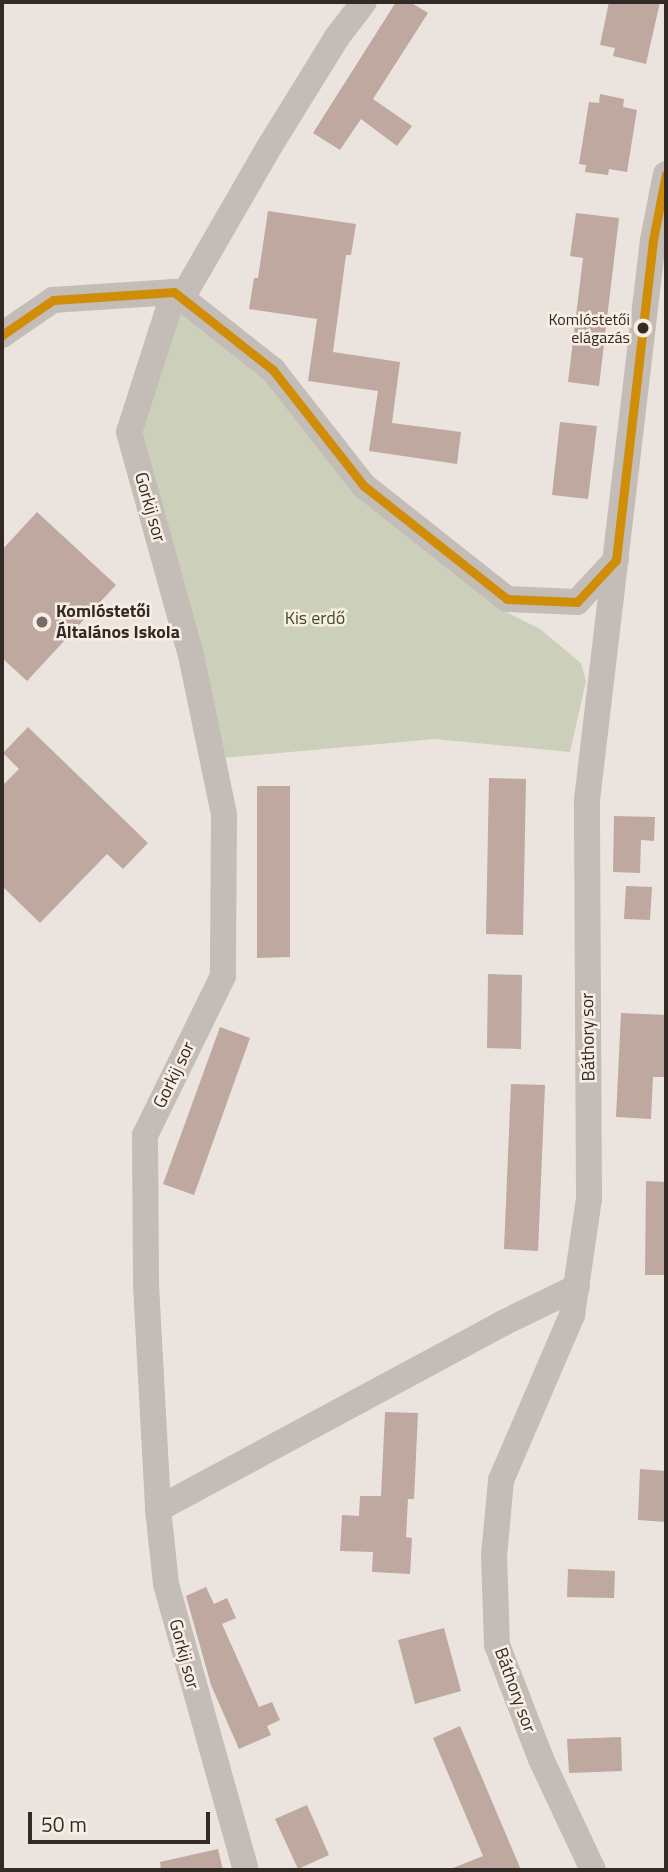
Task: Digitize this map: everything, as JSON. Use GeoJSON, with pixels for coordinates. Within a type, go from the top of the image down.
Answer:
{"type":"FeatureCollection","features":[{"type":"Feature","properties":{"kind":"street","name":"Gorkij sor"},"geometry":{"type":"LineString","coordinates":[[246,1870],[166,1584],[158,1509],[146,1285],[145,1135],[223,976],[223,815],[191,655],[129,432],[178,295],[337,37],[364,2]]}},
{"type":"Feature","properties":{"kind":"street","name":"Báthory sor"},"geometry":{"type":"LineString","coordinates":[[593,1870],[541,1759],[497,1645],[495,1556],[501,1480],[572,1315],[589,1199],[586,800],[617,560],[653,240],[666,174]]}},
{"type":"Feature","properties":{"kind":"street"},"geometry":{"type":"LineString","coordinates":[[2,335],[53,300],[178,295],[273,370],[365,486],[507,599],[577,602],[617,560]]}},
{"type":"Feature","properties":{"kind":"street"},"geometry":{"type":"LineString","coordinates":[[158,1509],[503,1323],[577,1287]]}},
{"type":"Feature","properties":{"kind":"green space","name":"Kis erdő"},"geometry":{"type":"Polygon","coordinates":[[[182,298],[273,370],[365,486],[500,609],[540,629],[581,663],[586,681],[570,752],[435,739],[212,759],[129,432],[182,298]]]}},
{"type":"Feature","properties":{"kind":"building"},"geometry":{"type":"Polygon","coordinates":[[[396,2],[410,2],[428,13],[373,99],[412,126],[397,146],[361,119],[340,150],[313,133],[396,2]]]}},
{"type":"Feature","properties":{"kind":"building"},"geometry":{"type":"Polygon","coordinates":[[[609,2],[660,2],[646,64],[613,56],[615,48],[600,45],[609,2]]]}},
{"type":"Feature","properties":{"kind":"building"},"geometry":{"type":"Polygon","coordinates":[[[600,94],[624,99],[623,107],[637,110],[627,172],[609,169],[608,175],[585,172],[586,165],[579,164],[589,102],[599,103],[600,94]]]}},
{"type":"Feature","properties":{"kind":"building"},"geometry":{"type":"Polygon","coordinates":[[[268,211],[356,224],[351,255],[346,255],[333,352],[400,362],[392,423],[461,432],[457,464],[369,451],[378,391],[308,381],[317,319],[249,309],[254,278],[258,278],[268,211]]]}},
{"type":"Feature","properties":{"kind":"building"},"geometry":{"type":"Polygon","coordinates":[[[576,213],[619,218],[599,386],[568,382],[583,258],[570,256],[576,213]]]}},
{"type":"Feature","properties":{"kind":"building"},"geometry":{"type":"Polygon","coordinates":[[[560,422],[597,426],[588,499],[552,495],[560,422]]]}},
{"type":"Feature","properties":{"kind":"building","name":"Komlóstetői Általános Iskola"},"geometry":{"type":"Polygon","coordinates":[[[37,512],[116,585],[27,681],[2,658],[2,550],[37,512]]]}},
{"type":"Feature","properties":{"kind":"building"},"geometry":{"type":"Polygon","coordinates":[[[28,727],[148,843],[123,869],[107,854],[40,923],[2,886],[2,786],[19,769],[3,753],[28,727]]]}},
{"type":"Feature","properties":{"kind":"building"},"geometry":{"type":"Polygon","coordinates":[[[489,778],[526,779],[523,935],[486,934],[489,778]]]}},
{"type":"Feature","properties":{"kind":"building"},"geometry":{"type":"Polygon","coordinates":[[[257,786],[290,786],[290,957],[257,958],[257,786]]]}},
{"type":"Feature","properties":{"kind":"building"},"geometry":{"type":"Polygon","coordinates":[[[614,816],[655,817],[654,841],[641,840],[640,873],[613,872],[614,816]]]}},
{"type":"Feature","properties":{"kind":"building"},"geometry":{"type":"Polygon","coordinates":[[[626,886],[652,887],[650,920],[624,919],[626,886]]]}},
{"type":"Feature","properties":{"kind":"building"},"geometry":{"type":"Polygon","coordinates":[[[488,974],[522,975],[521,1049],[487,1048],[488,974]]]}},
{"type":"Feature","properties":{"kind":"building"},"geometry":{"type":"Polygon","coordinates":[[[621,1013],[666,1015],[666,1077],[653,1077],[651,1119],[616,1117],[621,1013]]]}},
{"type":"Feature","properties":{"kind":"building"},"geometry":{"type":"Polygon","coordinates":[[[220,1027],[250,1038],[194,1195],[163,1184],[220,1027]]]}},
{"type":"Feature","properties":{"kind":"building"},"geometry":{"type":"Polygon","coordinates":[[[511,1084],[545,1085],[538,1251],[504,1249],[511,1084]]]}},
{"type":"Feature","properties":{"kind":"building"},"geometry":{"type":"Polygon","coordinates":[[[646,1181],[666,1182],[666,1275],[645,1275],[646,1181]]]}},
{"type":"Feature","properties":{"kind":"building"},"geometry":{"type":"Polygon","coordinates":[[[385,1412],[418,1413],[414,1499],[408,1499],[406,1537],[412,1538],[410,1574],[372,1572],[373,1552],[340,1551],[342,1515],[359,1516],[360,1496],[381,1496],[385,1412]]]}},
{"type":"Feature","properties":{"kind":"building"},"geometry":{"type":"Polygon","coordinates":[[[640,1469],[666,1471],[666,1522],[638,1520],[640,1469]]]}},
{"type":"Feature","properties":{"kind":"building"},"geometry":{"type":"Polygon","coordinates":[[[568,1569],[615,1571],[614,1598],[567,1597],[568,1569]]]}},
{"type":"Feature","properties":{"kind":"building"},"geometry":{"type":"Polygon","coordinates":[[[206,1587],[214,1604],[227,1598],[236,1618],[222,1624],[259,1707],[272,1702],[280,1720],[267,1726],[271,1735],[239,1749],[211,1685],[186,1596],[206,1587]]]}},
{"type":"Feature","properties":{"kind":"building"},"geometry":{"type":"Polygon","coordinates":[[[444,1628],[461,1691],[415,1704],[398,1640],[444,1628]]]}},
{"type":"Feature","properties":{"kind":"building"},"geometry":{"type":"Polygon","coordinates":[[[460,1726],[521,1870],[448,1870],[483,1856],[433,1738],[460,1726]]]}},
{"type":"Feature","properties":{"kind":"building"},"geometry":{"type":"Polygon","coordinates":[[[621,1737],[622,1771],[569,1773],[567,1739],[621,1737]]]}},
{"type":"Feature","properties":{"kind":"building"},"geometry":{"type":"Polygon","coordinates":[[[307,1805],[329,1855],[298,1869],[275,1819],[307,1805]]]}},
{"type":"Feature","properties":{"kind":"building"},"geometry":{"type":"Polygon","coordinates":[[[218,1849],[223,1870],[161,1870],[160,1862],[218,1849]]]}},
{"type":"Feature","properties":{"kind":"transit line"},"geometry":{"type":"LineString","coordinates":[[2,335],[53,300],[174,292],[273,370],[364,486],[507,599],[577,602],[616,560],[653,240],[666,174]]}},
{"type":"Feature","properties":{"kind":"place","name":"Komlóstetői elágazás"},"geometry":{"type":"Point","coordinates":[643,328]}},
{"type":"Feature","properties":{"kind":"place","name":"Komlóstetői Általános Iskola"},"geometry":{"type":"Point","coordinates":[42,622]}}]}
